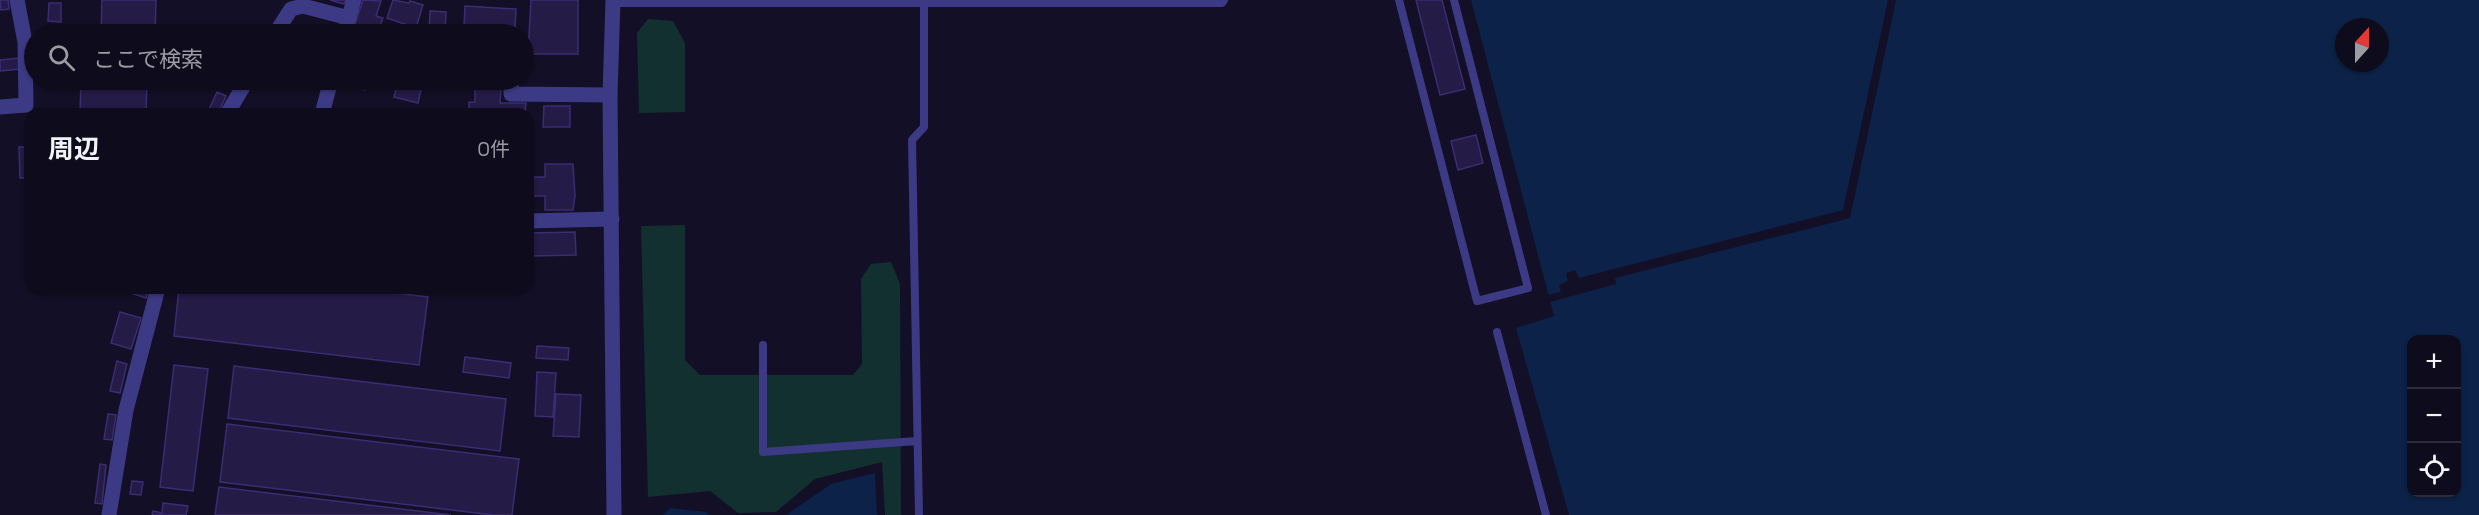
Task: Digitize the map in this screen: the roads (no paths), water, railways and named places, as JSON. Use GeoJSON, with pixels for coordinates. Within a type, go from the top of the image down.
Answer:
{"type":"FeatureCollection","features":[{"type":"Feature","properties":{"kind":"street"},"geometry":{"type":"LineString","coordinates":[[17,0],[24,33]]}},
{"type":"Feature","properties":{"kind":"street"},"geometry":{"type":"LineString","coordinates":[[347,24],[354,0]]}},
{"type":"Feature","properties":{"kind":"street"},"geometry":{"type":"LineString","coordinates":[[613,1],[610,94],[614,515]]}},
{"type":"Feature","properties":{"kind":"street"},"geometry":{"type":"LineString","coordinates":[[281,24],[291,9],[303,6],[349,18]]}},
{"type":"Feature","properties":{"kind":"street"},"geometry":{"type":"LineString","coordinates":[[0,107],[26,105],[26,90]]}},
{"type":"Feature","properties":{"kind":"street"},"geometry":{"type":"LineString","coordinates":[[230,108],[241,90]]}},
{"type":"Feature","properties":{"kind":"street"},"geometry":{"type":"LineString","coordinates":[[323,108],[328,90]]}},
{"type":"Feature","properties":{"kind":"street"},"geometry":{"type":"LineString","coordinates":[[511,90],[511,94],[610,94]]}},
{"type":"Feature","properties":{"kind":"street"},"geometry":{"type":"LineString","coordinates":[[534,221],[612,219]]}},
{"type":"Feature","properties":{"kind":"street"},"geometry":{"type":"LineString","coordinates":[[109,515],[126,410],[156,294]]}},
{"type":"Feature","properties":{"kind":"lane"},"geometry":{"type":"LineString","coordinates":[[613,1],[1222,3],[1224,0]]}},
{"type":"Feature","properties":{"kind":"lane"},"geometry":{"type":"LineString","coordinates":[[1399,0],[1477,301],[1528,288],[1454,0]]}},
{"type":"Feature","properties":{"kind":"lane"},"geometry":{"type":"LineString","coordinates":[[919,515],[912,140],[924,127],[924,3]]}},
{"type":"Feature","properties":{"kind":"lane"},"geometry":{"type":"LineString","coordinates":[[1497,332],[1546,515]]}},
{"type":"Feature","properties":{"kind":"lane"},"geometry":{"type":"LineString","coordinates":[[763,345],[763,452],[917,441]]}},
{"type":"Feature","properties":{"kind":"water"},"geometry":{"type":"Polygon","coordinates":[[[1471,0],[2479,0],[2479,515],[1569,515],[1516,328],[1554,316],[1471,0]]]}},
{"type":"Feature","properties":{"kind":"water"},"geometry":{"type":"Polygon","coordinates":[[[875,473],[877,515],[786,515],[831,484],[875,473]]]}},
{"type":"Feature","properties":{"kind":"water"},"geometry":{"type":"Polygon","coordinates":[[[670,508],[706,512],[710,515],[663,515],[670,508]]]}}]}
